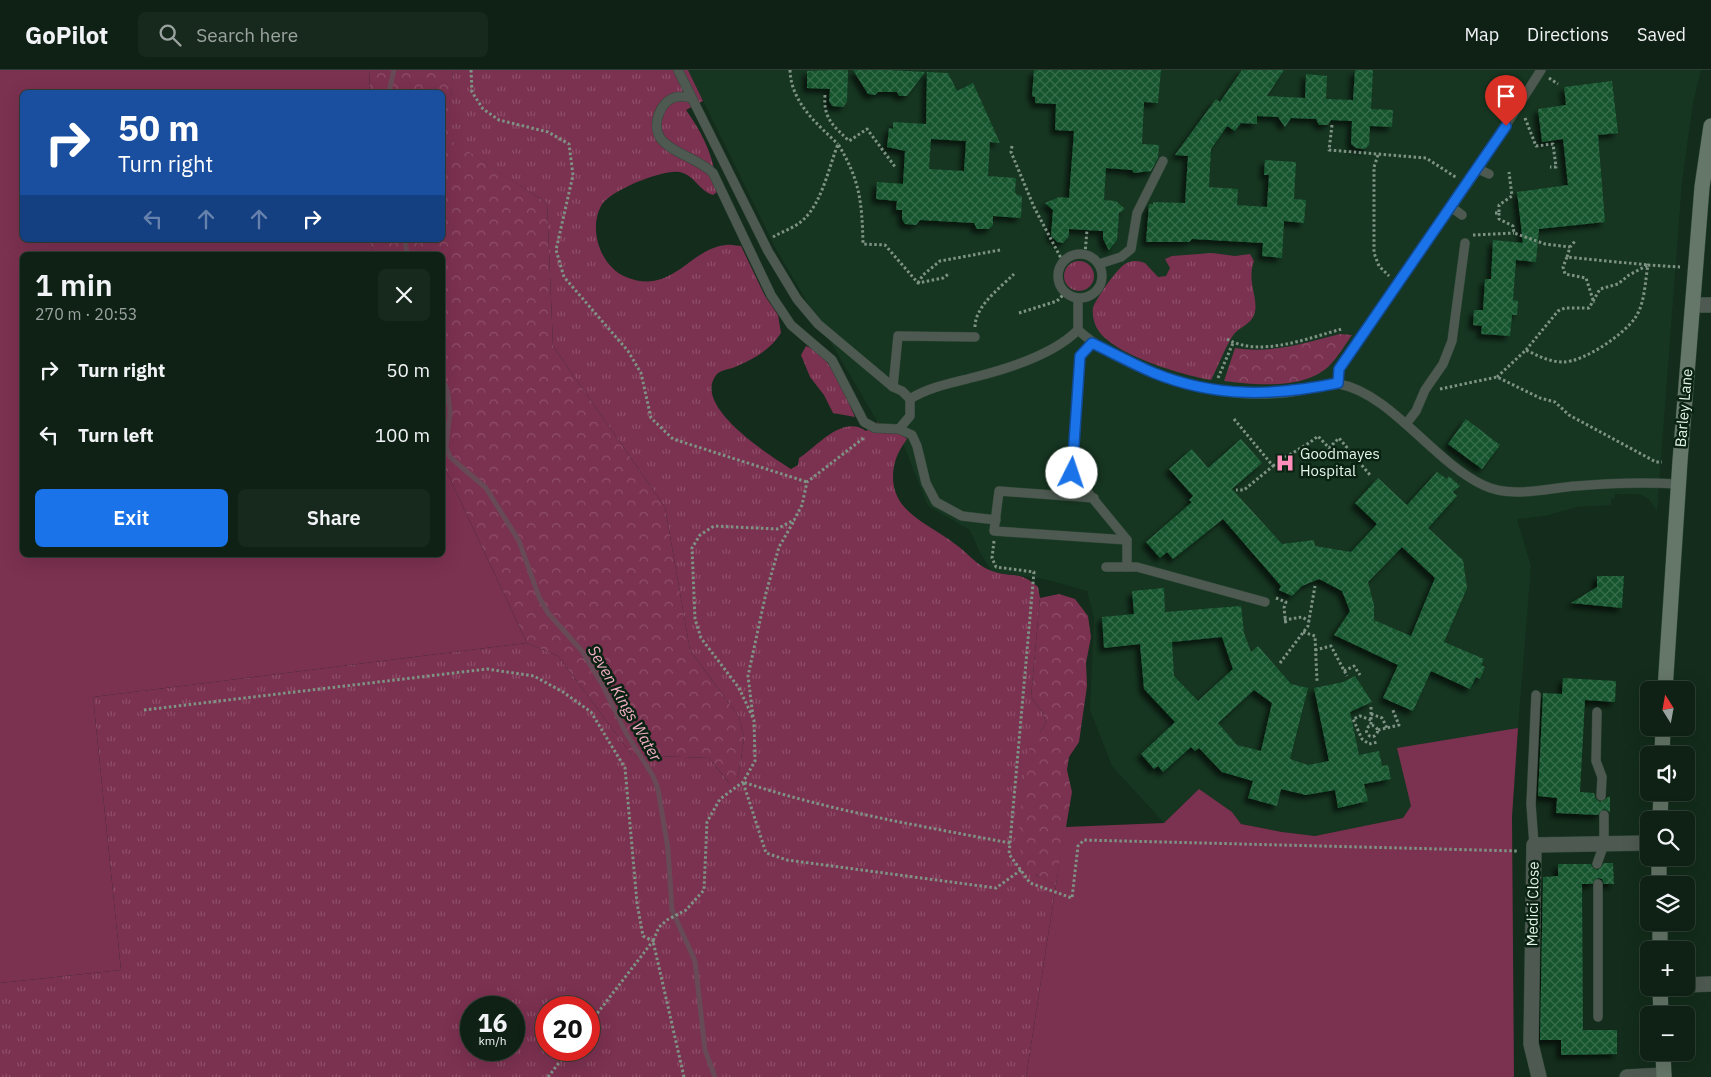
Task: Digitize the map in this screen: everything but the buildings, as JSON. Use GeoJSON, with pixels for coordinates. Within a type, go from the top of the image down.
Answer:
{"type":"FeatureCollection","features":[{"type":"Feature","properties":{"kind":"main road","name":"Barley Lane"},"geometry":{"type":"LineString","coordinates":[[1666,681],[1678,484],[1702,187],[1711,126]]}},
{"type":"Feature","properties":{"kind":"main road"},"geometry":{"type":"LineString","coordinates":[[1663,1061],[1664,1076]]}},
{"type":"Feature","properties":{"kind":"street"},"geometry":{"type":"LineString","coordinates":[[1694,304],[1711,305]]}},
{"type":"Feature","properties":{"kind":"street","name":"Medici Close"},"geometry":{"type":"LineString","coordinates":[[1539,1077],[1531,1044],[1534,848],[1640,843]]}},
{"type":"Feature","properties":{"kind":"street"},"geometry":{"type":"LineString","coordinates":[[1695,985],[1711,984]]}},
{"type":"Feature","properties":{"kind":"street"},"geometry":{"type":"LineString","coordinates":[[1627,1077],[1664,1076]]}},
{"type":"Feature","properties":{"kind":"lane"},"geometry":{"type":"LineString","coordinates":[[678,70],[764,244],[797,299],[818,324],[910,399],[910,416],[899,429]]}},
{"type":"Feature","properties":{"kind":"lane"},"geometry":{"type":"LineString","coordinates":[[1338,383],[1339,369],[1478,169],[1542,70]]}},
{"type":"Feature","properties":{"kind":"lane"},"geometry":{"type":"LineString","coordinates":[[692,98],[677,96],[670,100],[658,115],[656,126],[660,138],[706,165],[713,173],[771,296],[791,326],[832,360],[864,422],[875,428],[899,429],[912,435],[917,446],[926,483],[936,502],[962,516],[996,520]]}},
{"type":"Feature","properties":{"kind":"lane"},"geometry":{"type":"LineString","coordinates":[[1098,264],[1121,257],[1131,249],[1137,213],[1163,161]]}},
{"type":"Feature","properties":{"kind":"lane"},"geometry":{"type":"LineString","coordinates":[[1478,169],[1488,174]]}},
{"type":"Feature","properties":{"kind":"lane"},"geometry":{"type":"LineString","coordinates":[[1451,208],[1462,215]]}},
{"type":"Feature","properties":{"kind":"lane"},"geometry":{"type":"LineString","coordinates":[[1406,424],[1416,411],[1428,386],[1443,364],[1452,341],[1465,243]]}},
{"type":"Feature","properties":{"kind":"lane"},"geometry":{"type":"LineString","coordinates":[[1085,254],[1098,264],[1102,277],[1097,290],[1085,298],[1078,298],[1065,293],[1061,288],[1057,275],[1063,262],[1073,255],[1085,254]]}},
{"type":"Feature","properties":{"kind":"lane"},"geometry":{"type":"LineString","coordinates":[[910,399],[923,391],[1000,370],[1066,342],[1078,330],[1078,298]]}},
{"type":"Feature","properties":{"kind":"lane"},"geometry":{"type":"LineString","coordinates":[[1388,298],[1397,304]]}},
{"type":"Feature","properties":{"kind":"lane"},"geometry":{"type":"LineString","coordinates":[[1078,330],[1092,343],[1155,373],[1213,389],[1260,394],[1298,391],[1338,383],[1375,400],[1406,424],[1447,462],[1484,486],[1499,490],[1534,491],[1638,482],[1678,484]]}},
{"type":"Feature","properties":{"kind":"lane"},"geometry":{"type":"LineString","coordinates":[[893,387],[898,336],[975,337]]}},
{"type":"Feature","properties":{"kind":"lane"},"geometry":{"type":"LineString","coordinates":[[1092,343],[1080,356],[1072,473],[1127,540],[1127,567]]}},
{"type":"Feature","properties":{"kind":"lane"},"geometry":{"type":"LineString","coordinates":[[1094,498],[999,492],[995,531],[1127,540]]}},
{"type":"Feature","properties":{"kind":"lane"},"geometry":{"type":"LineString","coordinates":[[1106,567],[1138,567],[1269,599]]}},
{"type":"Feature","properties":{"kind":"lane"},"geometry":{"type":"LineString","coordinates":[[1534,848],[1531,804],[1536,695]]}},
{"type":"Feature","properties":{"kind":"lane"},"geometry":{"type":"LineString","coordinates":[[1597,712],[1596,761],[1602,777],[1601,796]]}},
{"type":"Feature","properties":{"kind":"lane"},"geometry":{"type":"LineString","coordinates":[[1597,864],[1604,844],[1604,815]]}},
{"type":"Feature","properties":{"kind":"lane"},"geometry":{"type":"LineString","coordinates":[[1598,884],[1598,1017]]}},
{"type":"Feature","properties":{"kind":"path"},"geometry":{"type":"LineString","coordinates":[[471,70],[472,92],[483,109],[499,120],[548,132],[569,144],[573,175],[556,250],[564,277],[628,351],[641,373],[651,418],[674,439],[807,482]]}},
{"type":"Feature","properties":{"kind":"path"},"geometry":{"type":"LineString","coordinates":[[790,70],[790,83],[796,98],[838,144],[856,177],[863,244],[885,245],[918,283]]}},
{"type":"Feature","properties":{"kind":"path"},"geometry":{"type":"LineString","coordinates":[[825,95],[824,108],[830,121],[849,141],[867,129],[896,168]]}},
{"type":"Feature","properties":{"kind":"path"},"geometry":{"type":"LineString","coordinates":[[1522,116],[1527,119],[1536,146],[1553,144],[1556,166],[1550,168]]}},
{"type":"Feature","properties":{"kind":"path"},"geometry":{"type":"LineString","coordinates":[[1332,125],[1329,150],[1426,158],[1460,179]]}},
{"type":"Feature","properties":{"kind":"path"},"geometry":{"type":"LineString","coordinates":[[764,244],[805,218],[820,193],[838,144]]}},
{"type":"Feature","properties":{"kind":"path"},"geometry":{"type":"LineString","coordinates":[[1012,146],[1011,152],[1034,206],[1054,249],[1063,262]]}},
{"type":"Feature","properties":{"kind":"path"},"geometry":{"type":"LineString","coordinates":[[1378,155],[1374,168],[1374,252],[1379,266],[1394,279]]}},
{"type":"Feature","properties":{"kind":"path"},"geometry":{"type":"LineString","coordinates":[[1509,172],[1512,196],[1498,205],[1497,213],[1500,219],[1513,226],[1514,233]]}},
{"type":"Feature","properties":{"kind":"path"},"geometry":{"type":"LineString","coordinates":[[1085,254],[1087,230]]}},
{"type":"Feature","properties":{"kind":"path"},"geometry":{"type":"LineString","coordinates":[[1465,243],[1465,235],[1514,233],[1545,244],[1570,247]]}},
{"type":"Feature","properties":{"kind":"path"},"geometry":{"type":"LineString","coordinates":[[1576,240],[1570,247],[1563,267],[1565,274],[1586,278],[1594,303]]}},
{"type":"Feature","properties":{"kind":"path"},"geometry":{"type":"LineString","coordinates":[[918,283],[922,275],[940,261],[1000,250]]}},
{"type":"Feature","properties":{"kind":"path"},"geometry":{"type":"LineString","coordinates":[[1567,257],[1680,267]]}},
{"type":"Feature","properties":{"kind":"path"},"geometry":{"type":"LineString","coordinates":[[1428,386],[1436,390],[1497,377],[1526,350],[1558,311],[1565,308],[1589,308],[1594,303],[1600,289],[1618,284],[1629,275],[1648,265]]}},
{"type":"Feature","properties":{"kind":"path"},"geometry":{"type":"LineString","coordinates":[[1526,350],[1542,358],[1564,362],[1598,348],[1621,334],[1636,316],[1644,292],[1648,265]]}},
{"type":"Feature","properties":{"kind":"path"},"geometry":{"type":"LineString","coordinates":[[918,283],[943,278],[950,273]]}},
{"type":"Feature","properties":{"kind":"path"},"geometry":{"type":"LineString","coordinates":[[975,337],[975,317],[992,295],[1014,274]]}},
{"type":"Feature","properties":{"kind":"path"},"geometry":{"type":"LineString","coordinates":[[1019,313],[1056,301],[1065,293]]}},
{"type":"Feature","properties":{"kind":"path"},"geometry":{"type":"LineString","coordinates":[[1227,340],[1253,347],[1281,344],[1342,329]]}},
{"type":"Feature","properties":{"kind":"path"},"geometry":{"type":"LineString","coordinates":[[1217,381],[1233,343]]}},
{"type":"Feature","properties":{"kind":"path"},"geometry":{"type":"LineString","coordinates":[[1497,377],[1540,398],[1555,402],[1569,415],[1656,462],[1662,462]]}},
{"type":"Feature","properties":{"kind":"path"},"geometry":{"type":"LineString","coordinates":[[1234,419],[1273,466]]}},
{"type":"Feature","properties":{"kind":"path"},"geometry":{"type":"LineString","coordinates":[[600,1010],[653,941],[659,927],[667,920],[686,910],[704,890],[707,822],[720,799],[743,782],[755,762],[754,720],[748,676],[778,547],[802,505],[807,482],[875,428]]}},
{"type":"Feature","properties":{"kind":"path"},"geometry":{"type":"LineString","coordinates":[[1236,490],[1244,490],[1290,453],[1306,447],[1318,436],[1329,448],[1339,438],[1370,475]]}},
{"type":"Feature","properties":{"kind":"path"},"geometry":{"type":"LineString","coordinates":[[754,720],[739,688],[702,638],[695,619],[692,548],[700,535],[714,526],[777,529],[794,520]]}},
{"type":"Feature","properties":{"kind":"path"},"geometry":{"type":"LineString","coordinates":[[995,531],[992,558],[996,567],[1034,572],[1009,854],[1030,883],[1072,898],[1078,846],[1084,840],[1439,850],[1534,848]]}},
{"type":"Feature","properties":{"kind":"path"},"geometry":{"type":"LineString","coordinates":[[1280,663],[1309,621],[1315,586]]}},
{"type":"Feature","properties":{"kind":"path"},"geometry":{"type":"LineString","coordinates":[[1269,599],[1286,602],[1284,620],[1286,625]]}},
{"type":"Feature","properties":{"kind":"path"},"geometry":{"type":"LineString","coordinates":[[1284,620],[1302,617],[1309,621]]}},
{"type":"Feature","properties":{"kind":"path"},"geometry":{"type":"LineString","coordinates":[[1303,632],[1314,636],[1317,681]]}},
{"type":"Feature","properties":{"kind":"path"},"geometry":{"type":"LineString","coordinates":[[1315,650],[1331,646],[1347,676]]}},
{"type":"Feature","properties":{"kind":"path"},"geometry":{"type":"LineString","coordinates":[[1344,672],[1354,666],[1360,675]]}},
{"type":"Feature","properties":{"kind":"path"},"geometry":{"type":"LineString","coordinates":[[144,710],[487,669],[534,676],[563,692],[591,712],[626,768],[637,903],[643,936],[653,941]]}},
{"type":"Feature","properties":{"kind":"path"},"geometry":{"type":"LineString","coordinates":[[1371,707],[1371,726],[1367,729],[1368,736],[1375,736],[1378,730]]}},
{"type":"Feature","properties":{"kind":"path"},"geometry":{"type":"LineString","coordinates":[[1371,726],[1378,730],[1399,725],[1392,708]]}},
{"type":"Feature","properties":{"kind":"path"},"geometry":{"type":"LineString","coordinates":[[1371,714],[1382,718],[1387,728]]}},
{"type":"Feature","properties":{"kind":"path"},"geometry":{"type":"LineString","coordinates":[[1371,720],[1360,716],[1354,719],[1362,739],[1369,744],[1378,742]]}},
{"type":"Feature","properties":{"kind":"path"},"geometry":{"type":"LineString","coordinates":[[743,782],[860,814],[1010,844]]}},
{"type":"Feature","properties":{"kind":"path"},"geometry":{"type":"LineString","coordinates":[[743,782],[766,853],[787,860],[996,888],[1021,870]]}},
{"type":"Feature","properties":{"kind":"path"},"geometry":{"type":"LineString","coordinates":[[653,941],[684,1077]]}},
{"type":"Feature","properties":{"kind":"path"},"geometry":{"type":"LineString","coordinates":[[548,1077],[560,1061]]}},
{"type":"Feature","properties":{"kind":"shaded area","name":"Goodmayes Hospital"},"geometry":{"type":"Polygon","coordinates":[[[688,70],[1701,70],[1693,103],[1682,182],[1657,511],[1649,499],[1639,494],[1615,494],[1615,498],[1611,499],[1611,505],[1577,507],[1545,516],[1517,519],[1531,566],[1518,728],[1497,732],[1411,806],[1403,818],[1315,836],[1282,832],[1241,824],[1231,812],[1199,789],[1164,823],[1112,766],[1090,710],[1094,618],[1087,591],[1044,579],[992,572],[979,551],[970,530],[928,506],[903,444],[884,433],[776,249],[688,70]]]}},
{"type":"Feature","properties":{"kind":"green space"},"geometry":{"type":"Polygon","coordinates":[[[0,70],[370,70],[369,90],[20,90],[20,242],[370,242],[373,252],[20,252],[20,557],[445,557],[445,468],[527,643],[93,697],[121,970],[0,983],[0,70]]]}},
{"type":"Feature","properties":{"kind":"green space"},"geometry":{"type":"Polygon","coordinates":[[[370,70],[453,70],[449,139],[547,203],[553,346],[665,507],[690,650],[739,717],[744,738],[738,776],[730,784],[709,758],[632,755],[558,656],[527,643],[445,468],[445,252],[373,252],[370,242],[445,242],[445,90],[369,90],[370,70]]]}},
{"type":"Feature","properties":{"kind":"green space"},"geometry":{"type":"Polygon","coordinates":[[[453,70],[688,70],[703,101],[686,110],[708,149],[714,170],[717,192],[713,195],[708,193],[684,173],[671,172],[637,182],[606,200],[597,216],[596,226],[599,247],[610,265],[626,277],[642,281],[656,280],[668,276],[713,248],[728,245],[741,246],[765,296],[778,315],[781,333],[772,344],[755,357],[717,374],[712,386],[714,400],[723,414],[751,441],[791,469],[798,465],[799,458],[839,429],[857,427],[866,431],[878,422],[884,433],[898,432],[907,439],[897,457],[893,478],[895,490],[906,509],[982,566],[999,573],[1020,576],[1038,587],[1040,598],[1031,697],[1043,713],[1046,723],[1040,732],[1036,875],[1056,885],[1026,1077],[0,1077],[0,983],[121,970],[93,697],[527,643],[558,656],[632,755],[709,758],[729,783],[738,776],[744,738],[739,717],[690,650],[665,507],[553,346],[547,203],[448,139],[453,70]]]}},
{"type":"Feature","properties":{"kind":"green space"},"geometry":{"type":"Polygon","coordinates":[[[1212,253],[1235,256],[1250,254],[1254,261],[1251,276],[1255,309],[1250,321],[1234,334],[1211,380],[1167,369],[1133,355],[1118,348],[1098,330],[1095,325],[1093,308],[1108,283],[1123,265],[1132,261],[1143,262],[1158,277],[1166,276],[1170,268],[1165,259],[1172,256],[1212,253]]]}},
{"type":"Feature","properties":{"kind":"green space"},"geometry":{"type":"Polygon","coordinates":[[[1079,261],[1090,265],[1094,276],[1090,287],[1079,291],[1068,287],[1064,276],[1068,265],[1079,261]]]}},
{"type":"Feature","properties":{"kind":"green space"},"geometry":{"type":"Polygon","coordinates":[[[1340,334],[1352,335],[1329,366],[1319,374],[1306,379],[1279,384],[1250,384],[1224,381],[1235,348],[1275,349],[1340,334]]]}},
{"type":"Feature","properties":{"kind":"green space"},"geometry":{"type":"Polygon","coordinates":[[[806,346],[815,351],[830,366],[842,387],[855,417],[833,413],[824,395],[810,377],[801,355],[806,346]]]}},
{"type":"Feature","properties":{"kind":"green space"},"geometry":{"type":"Polygon","coordinates":[[[1059,594],[1075,599],[1088,616],[1091,637],[1086,663],[1087,686],[1079,742],[1069,757],[1067,770],[1072,792],[1056,885],[1037,875],[1026,865],[1020,849],[1019,835],[1031,736],[1040,732],[1046,723],[1043,713],[1031,697],[1040,598],[1059,594]]]}},
{"type":"Feature","properties":{"kind":"green space"},"geometry":{"type":"Polygon","coordinates":[[[1518,728],[1512,817],[1514,1077],[1026,1077],[1065,827],[1164,823],[1199,789],[1232,812],[1241,824],[1282,832],[1315,836],[1403,818],[1411,806],[1397,748],[1518,728]]]}},
{"type":"Feature","properties":{"kind":"waterway","name":"Seven Kings Water"},"geometry":{"type":"LineString","coordinates":[[389,90],[394,70]]}},
{"type":"Feature","properties":{"kind":"waterway","name":"Seven Kings Water"},"geometry":{"type":"LineString","coordinates":[[405,242],[407,252]]}},
{"type":"Feature","properties":{"kind":"waterway","name":"Seven Kings Water"},"geometry":{"type":"LineString","coordinates":[[445,385],[448,393],[450,413],[446,447],[450,457],[486,488],[519,541],[539,597],[548,613],[582,651],[602,684],[626,733],[653,776],[658,789],[668,849],[672,910],[695,961],[705,1050],[715,1077]]}},
{"type":"Feature","properties":{"kind":"place","name":"Goodmayes Hospital"},"geometry":{"type":"Point","coordinates":[1285,463]}},
{"type":"Feature","properties":{"kind":"route"},"geometry":{"type":"LineString","coordinates":[[1072,473],[1080,356],[1092,343],[1155,373],[1213,389],[1260,394],[1298,391],[1338,383],[1339,369],[1506,126]]}}]}
